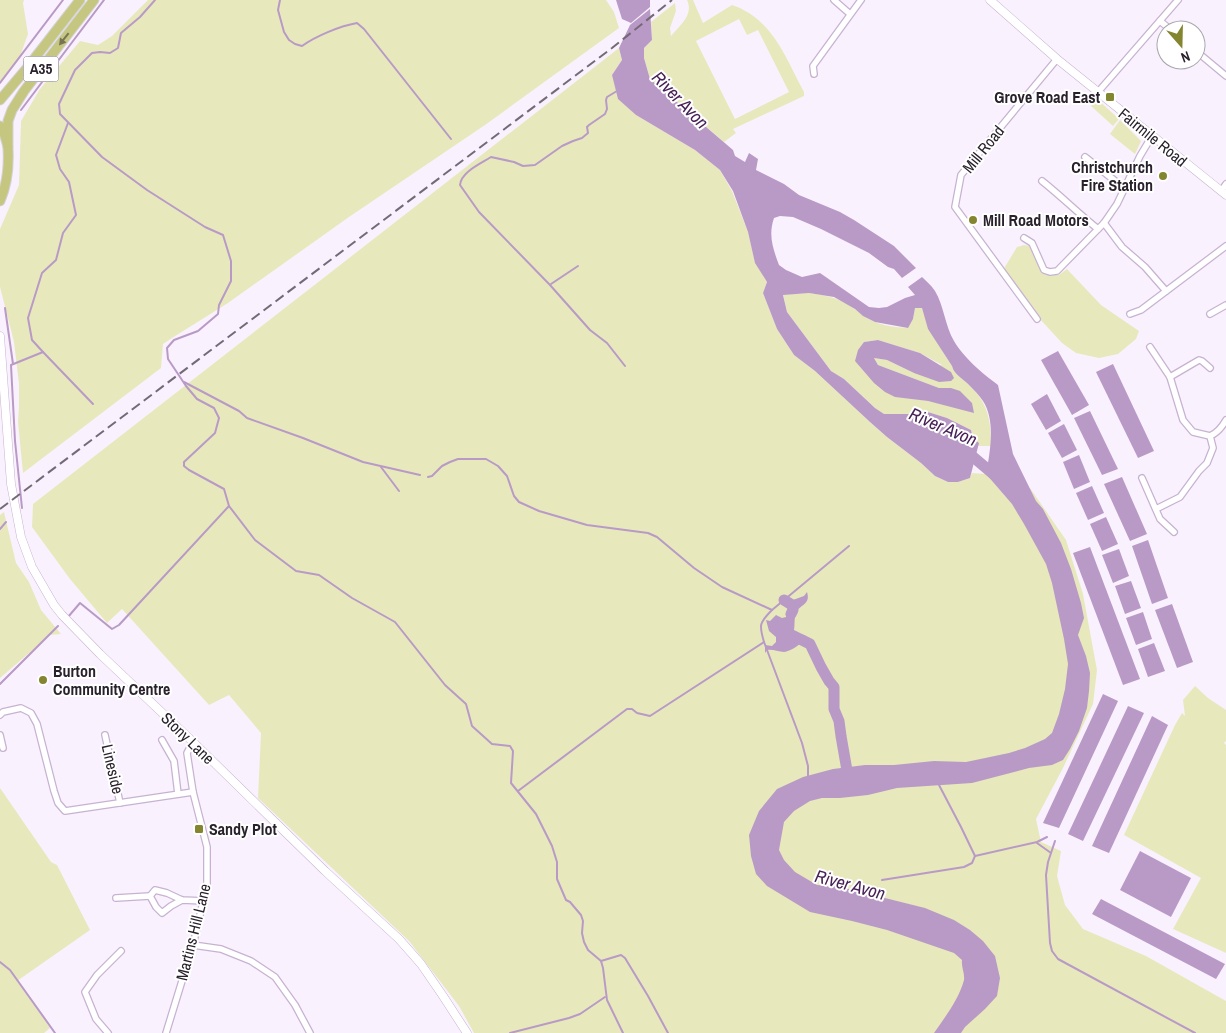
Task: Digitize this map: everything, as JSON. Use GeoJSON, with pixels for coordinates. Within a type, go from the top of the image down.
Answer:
{"type":"FeatureCollection","features":[{"type":"Feature","properties":{"kind":"main road","name":"A35"},"geometry":{"type":"LineString","coordinates":[[0,100],[80,0]]}},
{"type":"Feature","properties":{"kind":"main road","name":"A35"},"geometry":{"type":"LineString","coordinates":[[8,146],[8,121],[12,110],[24,91],[94,0]]}},
{"type":"Feature","properties":{"kind":"main road","name":"Fairmile Road"},"geometry":{"type":"LineString","coordinates":[[990,0],[1057,60],[1152,136],[1224,190]]}},
{"type":"Feature","properties":{"kind":"main road"},"geometry":{"type":"LineString","coordinates":[[0,126],[8,146],[5,186],[0,201]]}},
{"type":"Feature","properties":{"kind":"main road","name":"Stony Lane"},"geometry":{"type":"LineString","coordinates":[[0,336],[10,484],[21,537],[32,567],[54,605],[100,654],[325,871],[399,939],[421,964],[467,1033]]}},
{"type":"Feature","properties":{"kind":"street"},"geometry":{"type":"LineString","coordinates":[[834,0],[850,14]]}},
{"type":"Feature","properties":{"kind":"street"},"geometry":{"type":"LineString","coordinates":[[814,74],[813,66],[861,0]]}},
{"type":"Feature","properties":{"kind":"street"},"geometry":{"type":"LineString","coordinates":[[1161,20],[1178,0]]}},
{"type":"Feature","properties":{"kind":"street"},"geometry":{"type":"LineString","coordinates":[[1098,92],[1156,26]]}},
{"type":"Feature","properties":{"kind":"street"},"geometry":{"type":"LineString","coordinates":[[1206,59],[1226,76]]}},
{"type":"Feature","properties":{"kind":"street","name":"Mill Road"},"geometry":{"type":"LineString","coordinates":[[1037,319],[955,207],[961,175],[1057,60]]}},
{"type":"Feature","properties":{"kind":"street"},"geometry":{"type":"LineString","coordinates":[[1024,238],[1032,243],[1046,272],[1053,272],[1059,269],[1104,223],[1152,136]]}},
{"type":"Feature","properties":{"kind":"street"},"geometry":{"type":"LineString","coordinates":[[1085,157],[1124,188]]}},
{"type":"Feature","properties":{"kind":"street"},"geometry":{"type":"LineString","coordinates":[[1042,181],[1098,229]]}},
{"type":"Feature","properties":{"kind":"street"},"geometry":{"type":"LineString","coordinates":[[1104,223],[1122,247],[1145,266],[1166,291]]}},
{"type":"Feature","properties":{"kind":"street"},"geometry":{"type":"LineString","coordinates":[[1130,314],[1141,310],[1226,246]]}},
{"type":"Feature","properties":{"kind":"street"},"geometry":{"type":"LineString","coordinates":[[1210,314],[1226,305]]}},
{"type":"Feature","properties":{"kind":"street"},"geometry":{"type":"LineString","coordinates":[[1150,346],[1170,377],[1183,420],[1193,432],[1210,436],[1215,434],[1226,420]]}},
{"type":"Feature","properties":{"kind":"street"},"geometry":{"type":"LineString","coordinates":[[1170,377],[1198,360],[1210,368]]}},
{"type":"Feature","properties":{"kind":"street"},"geometry":{"type":"LineString","coordinates":[[1156,509],[1180,497],[1207,463],[1213,448],[1210,436]]}},
{"type":"Feature","properties":{"kind":"street"},"geometry":{"type":"LineString","coordinates":[[1142,478],[1160,519],[1174,532]]}},
{"type":"Feature","properties":{"kind":"street"},"geometry":{"type":"LineString","coordinates":[[0,715],[2,712],[21,708],[31,713],[37,724],[58,803],[64,811],[193,792]]}},
{"type":"Feature","properties":{"kind":"street"},"geometry":{"type":"LineString","coordinates":[[0,735],[4,748]]}},
{"type":"Feature","properties":{"kind":"street","name":"Lineside"},"geometry":{"type":"LineString","coordinates":[[105,736],[120,803]]}},
{"type":"Feature","properties":{"kind":"street"},"geometry":{"type":"LineString","coordinates":[[162,740],[174,761],[178,794]]}},
{"type":"Feature","properties":{"kind":"street","name":"Martins Hill Lane"},"geometry":{"type":"LineString","coordinates":[[166,1033],[193,945],[207,886],[207,847],[193,792],[187,753],[193,742]]}},
{"type":"Feature","properties":{"kind":"street"},"geometry":{"type":"LineString","coordinates":[[116,898],[150,896],[155,890],[182,900],[204,902]]}},
{"type":"Feature","properties":{"kind":"street"},"geometry":{"type":"LineString","coordinates":[[150,896],[162,913],[182,900]]}},
{"type":"Feature","properties":{"kind":"street"},"geometry":{"type":"LineString","coordinates":[[193,945],[221,949],[251,960],[275,977],[295,1005],[310,1033]]}},
{"type":"Feature","properties":{"kind":"street"},"geometry":{"type":"LineString","coordinates":[[108,1033],[96,1019],[85,992],[97,975],[121,951]]}},
{"type":"Feature","properties":{"kind":"green space"},"geometry":{"type":"Polygon","coordinates":[[[0,0],[24,0],[28,34],[19,59],[0,82],[0,0]]]}},
{"type":"Feature","properties":{"kind":"green space"},"geometry":{"type":"Polygon","coordinates":[[[148,0],[606,0],[614,12],[619,28],[485,125],[349,217],[228,303],[163,344],[161,368],[23,473],[18,422],[19,384],[14,342],[0,287],[0,229],[19,185],[21,121],[40,89],[80,41],[98,45],[112,36],[148,0]]]}},
{"type":"Feature","properties":{"kind":"green space"},"geometry":{"type":"Polygon","coordinates":[[[687,0],[693,0],[703,23],[732,5],[746,11],[758,20],[768,29],[784,53],[804,92],[804,96],[733,129],[736,133],[724,142],[650,79],[644,58],[644,48],[652,40],[651,22],[675,3],[676,11],[670,28],[671,36],[685,20],[689,5],[687,0]],[[739,19],[696,41],[735,119],[789,92],[758,30],[747,35],[739,19]]]}},
{"type":"Feature","properties":{"kind":"green space"},"geometry":{"type":"Polygon","coordinates":[[[619,48],[622,60],[612,75],[636,115],[695,150],[720,170],[732,191],[748,232],[755,262],[767,282],[763,293],[777,329],[794,355],[815,371],[887,437],[935,476],[948,482],[958,482],[970,478],[972,473],[986,474],[1007,498],[1030,488],[1066,540],[1083,594],[1097,670],[1093,704],[1063,768],[1036,819],[1041,842],[1061,851],[1057,876],[1065,905],[1083,929],[1146,956],[1226,1001],[1226,1033],[474,1033],[459,1006],[409,941],[258,798],[261,733],[229,695],[209,705],[122,609],[107,623],[70,579],[32,527],[33,504],[619,48]]]}},
{"type":"Feature","properties":{"kind":"green space"},"geometry":{"type":"Polygon","coordinates":[[[1097,99],[1119,119],[1113,126],[1091,106],[1097,99]]]}},
{"type":"Feature","properties":{"kind":"green space"},"geometry":{"type":"Polygon","coordinates":[[[1120,120],[1141,141],[1135,154],[1110,134],[1120,120]]]}},
{"type":"Feature","properties":{"kind":"green space"},"geometry":{"type":"Polygon","coordinates":[[[1030,246],[1041,270],[1046,275],[1059,275],[1067,269],[1101,305],[1139,331],[1136,339],[1118,354],[1099,358],[1076,353],[1062,343],[1039,318],[1003,270],[1017,247],[1030,246]]]}},
{"type":"Feature","properties":{"kind":"green space"},"geometry":{"type":"Polygon","coordinates":[[[809,293],[822,295],[842,301],[873,321],[907,328],[913,319],[915,307],[922,308],[931,331],[954,372],[974,390],[984,404],[989,419],[991,446],[978,446],[979,443],[973,438],[971,430],[947,418],[928,412],[883,414],[844,379],[831,371],[787,312],[783,294],[809,293]],[[878,340],[864,342],[895,396],[946,405],[951,388],[939,388],[878,365],[874,358],[887,360],[914,373],[942,365],[920,353],[878,340]]]}},
{"type":"Feature","properties":{"kind":"green space"},"geometry":{"type":"Polygon","coordinates":[[[4,512],[16,563],[29,582],[41,610],[61,634],[50,635],[0,678],[0,515],[4,512]]]}},
{"type":"Feature","properties":{"kind":"green space"},"geometry":{"type":"Polygon","coordinates":[[[1195,686],[1208,698],[1226,710],[1226,741],[1224,743],[1226,745],[1226,953],[1173,929],[1201,878],[1124,835],[1175,725],[1182,713],[1185,716],[1183,700],[1195,686]]]}},
{"type":"Feature","properties":{"kind":"green space"},"geometry":{"type":"Polygon","coordinates":[[[0,788],[51,862],[57,865],[90,930],[17,981],[50,1028],[44,1033],[0,1033],[0,788]]]}},
{"type":"Feature","properties":{"kind":"water"},"geometry":{"type":"Polygon","coordinates":[[[616,0],[650,0],[650,7],[631,23],[622,19],[616,0]]]}},
{"type":"Feature","properties":{"kind":"water"},"geometry":{"type":"Polygon","coordinates":[[[650,9],[652,40],[644,48],[644,58],[650,79],[733,150],[735,156],[745,162],[749,153],[758,159],[756,170],[784,184],[799,195],[854,220],[894,246],[916,268],[902,278],[894,269],[888,267],[869,253],[793,217],[780,216],[774,218],[771,230],[773,248],[779,265],[802,277],[820,273],[869,307],[887,307],[915,295],[908,287],[922,277],[933,289],[938,297],[948,329],[958,347],[974,365],[998,385],[1013,454],[1036,501],[1043,509],[1061,543],[1071,569],[1084,618],[1078,635],[1090,673],[1087,708],[1079,731],[1063,760],[1052,765],[1029,768],[972,783],[897,788],[868,795],[822,798],[810,801],[794,811],[784,822],[779,850],[784,860],[795,872],[817,885],[837,886],[925,908],[954,920],[983,941],[995,956],[1000,978],[997,996],[961,1033],[934,1033],[951,1008],[962,987],[964,978],[962,960],[954,953],[887,930],[810,912],[767,886],[756,874],[751,856],[749,835],[759,811],[777,789],[803,777],[833,769],[865,765],[894,765],[934,761],[966,762],[1009,753],[1045,739],[1052,733],[1059,714],[1068,664],[1052,583],[1046,564],[1012,504],[986,474],[991,437],[990,418],[987,409],[978,395],[955,372],[928,329],[922,308],[915,308],[913,319],[908,328],[875,322],[834,297],[809,293],[783,295],[787,312],[831,371],[844,379],[875,408],[884,414],[928,412],[947,418],[971,430],[973,438],[979,443],[970,478],[958,482],[948,482],[935,476],[887,437],[815,371],[794,355],[777,329],[763,293],[767,282],[755,263],[748,232],[733,191],[720,170],[695,150],[636,115],[618,99],[612,75],[622,60],[619,48],[630,25],[650,9]]]}},
{"type":"Feature","properties":{"kind":"water"},"geometry":{"type":"Polygon","coordinates":[[[878,340],[920,353],[951,372],[954,378],[951,381],[939,382],[887,360],[874,358],[878,365],[939,388],[951,388],[960,391],[972,403],[974,413],[928,401],[895,397],[885,392],[874,383],[855,361],[858,350],[864,342],[878,340]]]}},
{"type":"Feature","properties":{"kind":"water"},"geometry":{"type":"Polygon","coordinates":[[[1058,351],[1089,405],[1072,415],[1041,360],[1058,351]]]}},
{"type":"Feature","properties":{"kind":"water"},"geometry":{"type":"Polygon","coordinates":[[[1113,364],[1154,451],[1138,458],[1096,372],[1113,364]]]}},
{"type":"Feature","properties":{"kind":"water"},"geometry":{"type":"Polygon","coordinates":[[[1047,394],[1061,421],[1046,430],[1031,404],[1047,394]]]}},
{"type":"Feature","properties":{"kind":"water"},"geometry":{"type":"Polygon","coordinates":[[[1090,411],[1118,469],[1102,475],[1074,418],[1090,411]]]}},
{"type":"Feature","properties":{"kind":"water"},"geometry":{"type":"Polygon","coordinates":[[[1064,424],[1077,450],[1062,458],[1048,433],[1064,424]]]}},
{"type":"Feature","properties":{"kind":"water"},"geometry":{"type":"Polygon","coordinates":[[[1079,455],[1090,482],[1074,489],[1063,462],[1079,455]]]}},
{"type":"Feature","properties":{"kind":"water"},"geometry":{"type":"Polygon","coordinates":[[[1122,477],[1147,534],[1130,541],[1104,484],[1122,477]]]}},
{"type":"Feature","properties":{"kind":"water"},"geometry":{"type":"Polygon","coordinates":[[[1092,486],[1104,513],[1088,520],[1076,493],[1092,486]]]}},
{"type":"Feature","properties":{"kind":"water"},"geometry":{"type":"Polygon","coordinates":[[[1106,517],[1118,544],[1102,551],[1090,524],[1106,517]]]}},
{"type":"Feature","properties":{"kind":"water"},"geometry":{"type":"Polygon","coordinates":[[[1148,540],[1168,598],[1152,604],[1132,546],[1148,540]]]}},
{"type":"Feature","properties":{"kind":"water"},"geometry":{"type":"Polygon","coordinates":[[[1090,547],[1140,679],[1123,685],[1073,553],[1090,547]]]}},
{"type":"Feature","properties":{"kind":"water"},"geometry":{"type":"Polygon","coordinates":[[[1119,549],[1129,576],[1113,583],[1102,555],[1119,549]]]}},
{"type":"Feature","properties":{"kind":"water"},"geometry":{"type":"Polygon","coordinates":[[[1131,581],[1141,608],[1125,614],[1115,586],[1131,581]]]}},
{"type":"Feature","properties":{"kind":"water"},"geometry":{"type":"Polygon","coordinates":[[[807,592],[808,600],[795,615],[794,630],[809,639],[814,649],[811,649],[803,642],[787,651],[767,650],[765,653],[765,645],[772,646],[776,642],[776,637],[769,631],[766,620],[770,621],[776,615],[782,618],[786,617],[790,611],[788,604],[790,601],[804,596],[807,592]]]}},
{"type":"Feature","properties":{"kind":"water"},"geometry":{"type":"Polygon","coordinates":[[[1172,604],[1193,662],[1177,668],[1155,610],[1172,604]]]}},
{"type":"Feature","properties":{"kind":"water"},"geometry":{"type":"Polygon","coordinates":[[[1143,612],[1152,639],[1136,645],[1126,618],[1143,612]]]}},
{"type":"Feature","properties":{"kind":"water"},"geometry":{"type":"Polygon","coordinates":[[[1154,643],[1165,671],[1148,677],[1138,649],[1154,643]]]}},
{"type":"Feature","properties":{"kind":"water"},"geometry":{"type":"Polygon","coordinates":[[[1103,694],[1118,701],[1059,828],[1043,823],[1103,694]]]}},
{"type":"Feature","properties":{"kind":"water"},"geometry":{"type":"Polygon","coordinates":[[[1128,706],[1144,713],[1083,841],[1068,834],[1128,706]]]}},
{"type":"Feature","properties":{"kind":"water"},"geometry":{"type":"Polygon","coordinates":[[[1152,716],[1168,725],[1109,853],[1092,846],[1152,716]]]}},
{"type":"Feature","properties":{"kind":"water"},"geometry":{"type":"Polygon","coordinates":[[[1140,851],[1191,878],[1171,917],[1120,890],[1140,851]]]}},
{"type":"Feature","properties":{"kind":"water"},"geometry":{"type":"Polygon","coordinates":[[[1101,899],[1225,964],[1216,979],[1092,914],[1101,899]]]}},
{"type":"Feature","properties":{"kind":"waterway"},"geometry":{"type":"LineString","coordinates":[[0,83],[63,0]]}},
{"type":"Feature","properties":{"kind":"waterway"},"geometry":{"type":"LineString","coordinates":[[21,110],[104,0]]}},
{"type":"Feature","properties":{"kind":"waterway"},"geometry":{"type":"LineString","coordinates":[[155,0],[140,17],[121,33],[118,48],[110,53],[92,53],[75,70],[59,104],[60,114],[102,157],[147,190],[205,227],[223,235],[231,261],[231,281],[219,305],[218,314],[198,331],[174,340],[167,348],[168,359],[186,386],[197,399],[214,408],[219,418],[215,433],[184,462],[184,466],[224,489],[229,506],[255,540],[296,571],[319,575],[352,598],[395,622],[445,685],[466,704],[472,726],[492,744],[510,746],[513,751],[511,783],[536,814],[552,846],[557,862],[557,879],[566,900],[581,915],[583,921],[582,933],[588,950],[601,961],[607,1000],[623,1033]]}},
{"type":"Feature","properties":{"kind":"waterway"},"geometry":{"type":"LineString","coordinates":[[280,0],[278,10],[284,32],[289,40],[295,44],[302,46],[328,32],[357,23],[364,29],[451,139]]}},
{"type":"Feature","properties":{"kind":"waterway"},"geometry":{"type":"LineString","coordinates":[[617,91],[607,97],[605,114],[587,127],[588,133],[582,138],[562,146],[535,165],[523,166],[491,157],[467,172],[460,185],[479,212],[550,285],[590,330],[607,343],[625,366]]}},
{"type":"Feature","properties":{"kind":"waterway"},"geometry":{"type":"LineString","coordinates":[[22,508],[15,441],[11,365],[43,352],[32,340],[28,318],[42,273],[56,260],[63,233],[76,215],[69,182],[60,169],[56,155],[68,123]]}},
{"type":"Feature","properties":{"kind":"waterway"},"geometry":{"type":"LineString","coordinates":[[551,284],[578,266]]}},
{"type":"Feature","properties":{"kind":"waterway"},"geometry":{"type":"LineString","coordinates":[[5,308],[13,364]]}},
{"type":"Feature","properties":{"kind":"waterway"},"geometry":{"type":"LineString","coordinates":[[43,352],[93,404]]}},
{"type":"Feature","properties":{"kind":"waterway"},"geometry":{"type":"LineString","coordinates":[[184,382],[239,411],[247,418],[363,462],[420,475]]}},
{"type":"Feature","properties":{"kind":"waterway","name":"River Avon"},"geometry":{"type":"LineString","coordinates":[[962,453],[972,456],[998,478]]}},
{"type":"Feature","properties":{"kind":"waterway"},"geometry":{"type":"LineString","coordinates":[[428,477],[432,476],[442,466],[458,459],[486,459],[498,466],[507,476],[514,496],[519,502],[539,511],[587,525],[648,533],[657,537],[694,568],[722,587],[772,610]]}},
{"type":"Feature","properties":{"kind":"waterway"},"geometry":{"type":"LineString","coordinates":[[381,467],[399,491]]}},
{"type":"Feature","properties":{"kind":"waterway"},"geometry":{"type":"LineString","coordinates":[[68,617],[80,603],[112,629],[119,625],[229,506]]}},
{"type":"Feature","properties":{"kind":"waterway"},"geometry":{"type":"LineString","coordinates":[[0,529],[6,522]]}},
{"type":"Feature","properties":{"kind":"waterway"},"geometry":{"type":"LineString","coordinates":[[808,776],[808,766],[802,743],[764,642],[761,624],[772,610],[849,546]]}},
{"type":"Feature","properties":{"kind":"waterway","name":"River Avon"},"geometry":{"type":"LineString","coordinates":[[784,600],[792,605],[793,610],[791,614]]}},
{"type":"Feature","properties":{"kind":"waterway"},"geometry":{"type":"LineString","coordinates":[[0,684],[58,626]]}},
{"type":"Feature","properties":{"kind":"waterway","name":"River Avon"},"geometry":{"type":"LineString","coordinates":[[802,640],[810,644],[821,667],[834,687],[834,709],[839,721],[849,782]]}},
{"type":"Feature","properties":{"kind":"waterway"},"geometry":{"type":"LineString","coordinates":[[518,791],[627,709],[650,716],[764,642]]}},
{"type":"Feature","properties":{"kind":"waterway"},"geometry":{"type":"LineString","coordinates":[[939,785],[975,856]]}},
{"type":"Feature","properties":{"kind":"waterway"},"geometry":{"type":"LineString","coordinates":[[975,856],[1037,842],[1047,837]]}},
{"type":"Feature","properties":{"kind":"waterway"},"geometry":{"type":"LineString","coordinates":[[1055,841],[1046,875],[1052,951],[1058,959],[1195,1033]]}},
{"type":"Feature","properties":{"kind":"waterway"},"geometry":{"type":"LineString","coordinates":[[1037,843],[1051,853]]}},
{"type":"Feature","properties":{"kind":"waterway"},"geometry":{"type":"LineString","coordinates":[[882,880],[964,867],[972,863],[975,856]]}},
{"type":"Feature","properties":{"kind":"waterway"},"geometry":{"type":"LineString","coordinates":[[601,961],[621,955],[625,958],[668,1033]]}},
{"type":"Feature","properties":{"kind":"waterway"},"geometry":{"type":"LineString","coordinates":[[0,962],[10,970],[55,1033]]}},
{"type":"Feature","properties":{"kind":"waterway"},"geometry":{"type":"LineString","coordinates":[[510,1033],[580,1014],[605,997]]}},
{"type":"Feature","properties":{"kind":"railway"},"geometry":{"type":"LineString","coordinates":[[0,509],[612,48],[672,0]]}},
{"type":"Feature","properties":{"kind":"place","name":"Grove Road East"},"geometry":{"type":"Point","coordinates":[1110,97]}},
{"type":"Feature","properties":{"kind":"place","name":"Christchurch Fire Station"},"geometry":{"type":"Point","coordinates":[1163,176]}},
{"type":"Feature","properties":{"kind":"place","name":"Mill Road Motors"},"geometry":{"type":"Point","coordinates":[973,220]}},
{"type":"Feature","properties":{"kind":"place","name":"Burton Community Centre"},"geometry":{"type":"Point","coordinates":[43,680]}},
{"type":"Feature","properties":{"kind":"place","name":"Sandy Plot"},"geometry":{"type":"Point","coordinates":[199,829]}}]}
